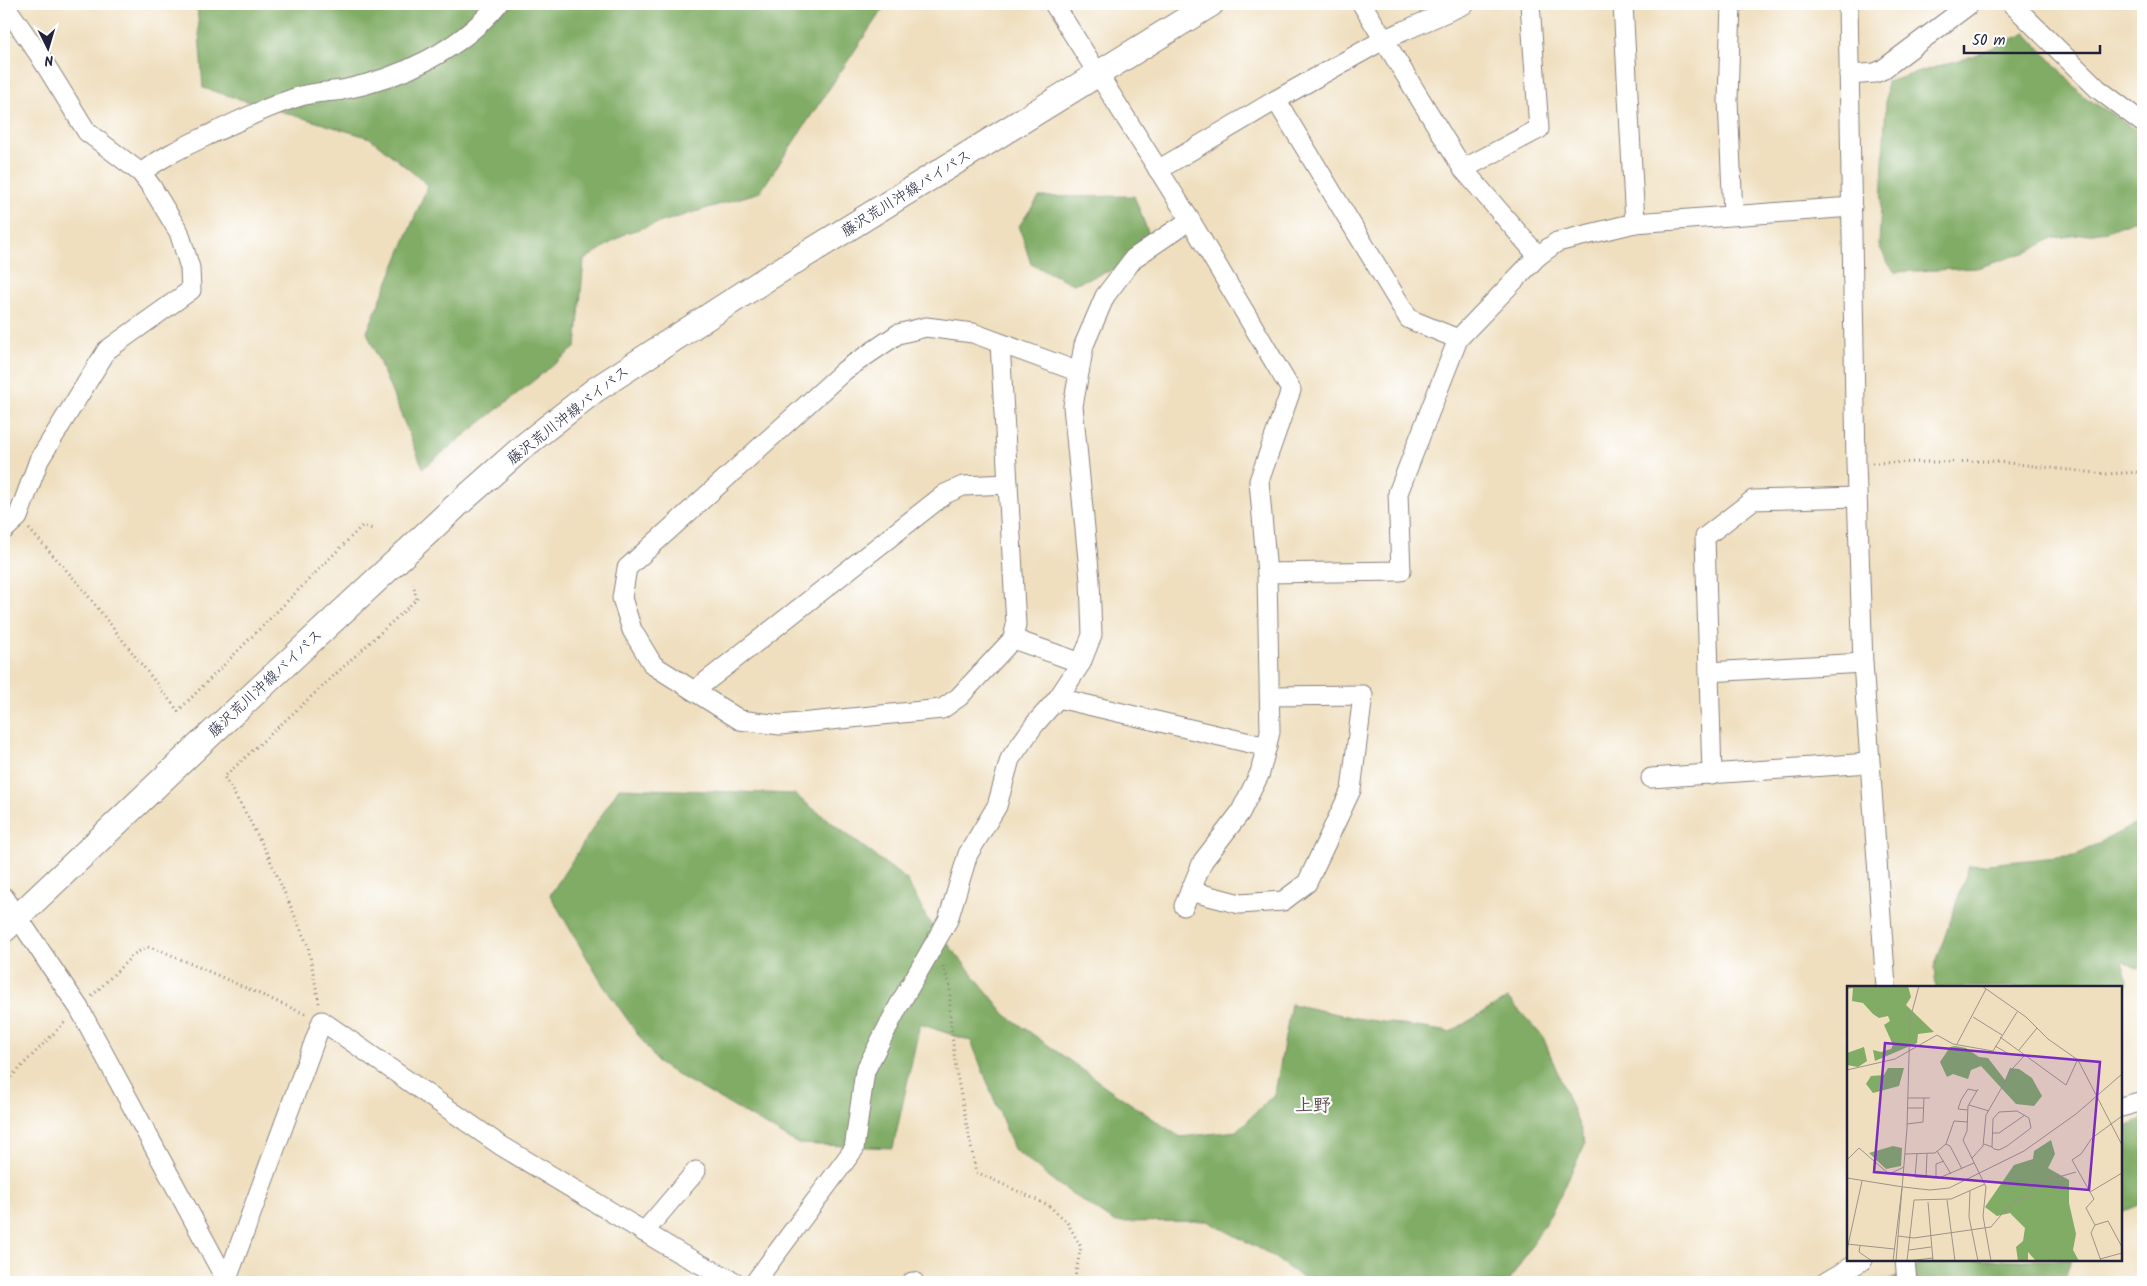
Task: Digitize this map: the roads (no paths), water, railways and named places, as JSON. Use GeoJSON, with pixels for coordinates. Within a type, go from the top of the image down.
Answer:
{"type":"FeatureCollection","features":[{"type":"Feature","properties":{"kind":"main road","name":"藤沢荒川沖線バイパス"},"geometry":{"type":"LineString","coordinates":[[8,914],[456,506],[524,446],[595,390],[709,315],[1211,4]]}},
{"type":"Feature","properties":{"kind":"street"},"geometry":{"type":"LineString","coordinates":[[4,4],[38,52],[87,132],[141,173],[179,232],[190,268],[191,290],[107,350],[39,460],[18,517],[4,530]]}},
{"type":"Feature","properties":{"kind":"street"},"geometry":{"type":"LineString","coordinates":[[141,173],[162,157],[272,105],[304,95],[341,90],[375,82],[413,68],[459,42],[487,17],[498,4]]}},
{"type":"Feature","properties":{"kind":"street"},"geometry":{"type":"LineString","coordinates":[[1054,4],[1190,220],[1291,390],[1259,481],[1268,573],[1270,732],[1267,747],[1260,773],[1240,813],[1203,861],[1187,898],[1240,904],[1282,901],[1307,883],[1351,790],[1363,695],[1270,696]]}},
{"type":"Feature","properties":{"kind":"street"},"geometry":{"type":"LineString","coordinates":[[1362,4],[1463,169],[1538,256]]}},
{"type":"Feature","properties":{"kind":"street"},"geometry":{"type":"LineString","coordinates":[[1158,170],[1276,100],[1383,40],[1466,4]]}},
{"type":"Feature","properties":{"kind":"street"},"geometry":{"type":"LineString","coordinates":[[1463,169],[1539,129],[1530,4]]}},
{"type":"Feature","properties":{"kind":"street"},"geometry":{"type":"LineString","coordinates":[[1623,4],[1635,223]]}},
{"type":"Feature","properties":{"kind":"street"},"geometry":{"type":"LineString","coordinates":[[1732,4],[1728,100],[1733,215]]}},
{"type":"Feature","properties":{"kind":"street"},"geometry":{"type":"LineString","coordinates":[[1848,4],[1856,463],[1863,663],[1886,986]]}},
{"type":"Feature","properties":{"kind":"street"},"geometry":{"type":"LineString","coordinates":[[1849,75],[1882,70],[1970,4]]}},
{"type":"Feature","properties":{"kind":"street"},"geometry":{"type":"LineString","coordinates":[[2012,4],[2098,89],[2143,123]]}},
{"type":"Feature","properties":{"kind":"street"},"geometry":{"type":"LineString","coordinates":[[1276,100],[1410,319],[1458,339]]}},
{"type":"Feature","properties":{"kind":"street"},"geometry":{"type":"LineString","coordinates":[[1268,573],[1401,571],[1398,492],[1458,339],[1538,256],[1557,242],[1635,223],[1852,207]]}},
{"type":"Feature","properties":{"kind":"street"},"geometry":{"type":"LineString","coordinates":[[755,1282],[854,1150],[865,1070],[898,1007],[948,920],[968,854],[997,806],[1010,759],[1035,724],[1058,698],[1081,663],[1092,635],[1090,580],[1073,406],[1084,345],[1105,296],[1134,258],[1190,220]]}},
{"type":"Feature","properties":{"kind":"street"},"geometry":{"type":"LineString","coordinates":[[1000,343],[1016,625],[1013,639],[959,697],[942,709],[780,725],[740,720],[653,665],[632,630],[622,598],[627,568],[846,370],[898,334],[926,327],[973,333],[1079,372]]}},
{"type":"Feature","properties":{"kind":"street"},"geometry":{"type":"LineString","coordinates":[[694,691],[945,494],[963,486],[1008,484]]}},
{"type":"Feature","properties":{"kind":"street"},"geometry":{"type":"LineString","coordinates":[[1712,775],[1705,537],[1753,500],[1857,497]]}},
{"type":"Feature","properties":{"kind":"street"},"geometry":{"type":"LineString","coordinates":[[1013,639],[1081,663]]}},
{"type":"Feature","properties":{"kind":"street"},"geometry":{"type":"LineString","coordinates":[[1709,672],[1863,663]]}},
{"type":"Feature","properties":{"kind":"street"},"geometry":{"type":"LineString","coordinates":[[1058,698],[1267,747]]}},
{"type":"Feature","properties":{"kind":"street"},"geometry":{"type":"LineString","coordinates":[[1652,778],[1869,763]]}},
{"type":"Feature","properties":{"kind":"street"},"geometry":{"type":"LineString","coordinates":[[8,914],[79,1008],[227,1282]]}},
{"type":"Feature","properties":{"kind":"street"},"geometry":{"type":"LineString","coordinates":[[227,1282],[322,1021],[500,1145],[681,1254],[735,1282]]}},
{"type":"Feature","properties":{"kind":"street"},"geometry":{"type":"LineString","coordinates":[[2122,1107],[2143,1101]]}},
{"type":"Feature","properties":{"kind":"street"},"geometry":{"type":"LineString","coordinates":[[644,1232],[696,1171]]}},
{"type":"Feature","properties":{"kind":"street"},"geometry":{"type":"LineString","coordinates":[[1826,1282],[1860,1261]]}},
{"type":"Feature","properties":{"kind":"street"},"geometry":{"type":"LineString","coordinates":[[1906,1261],[1907,1282]]}},
{"type":"Feature","properties":{"kind":"district","name":"上野"},"geometry":{"type":"Point","coordinates":[1313,1105]}}]}
